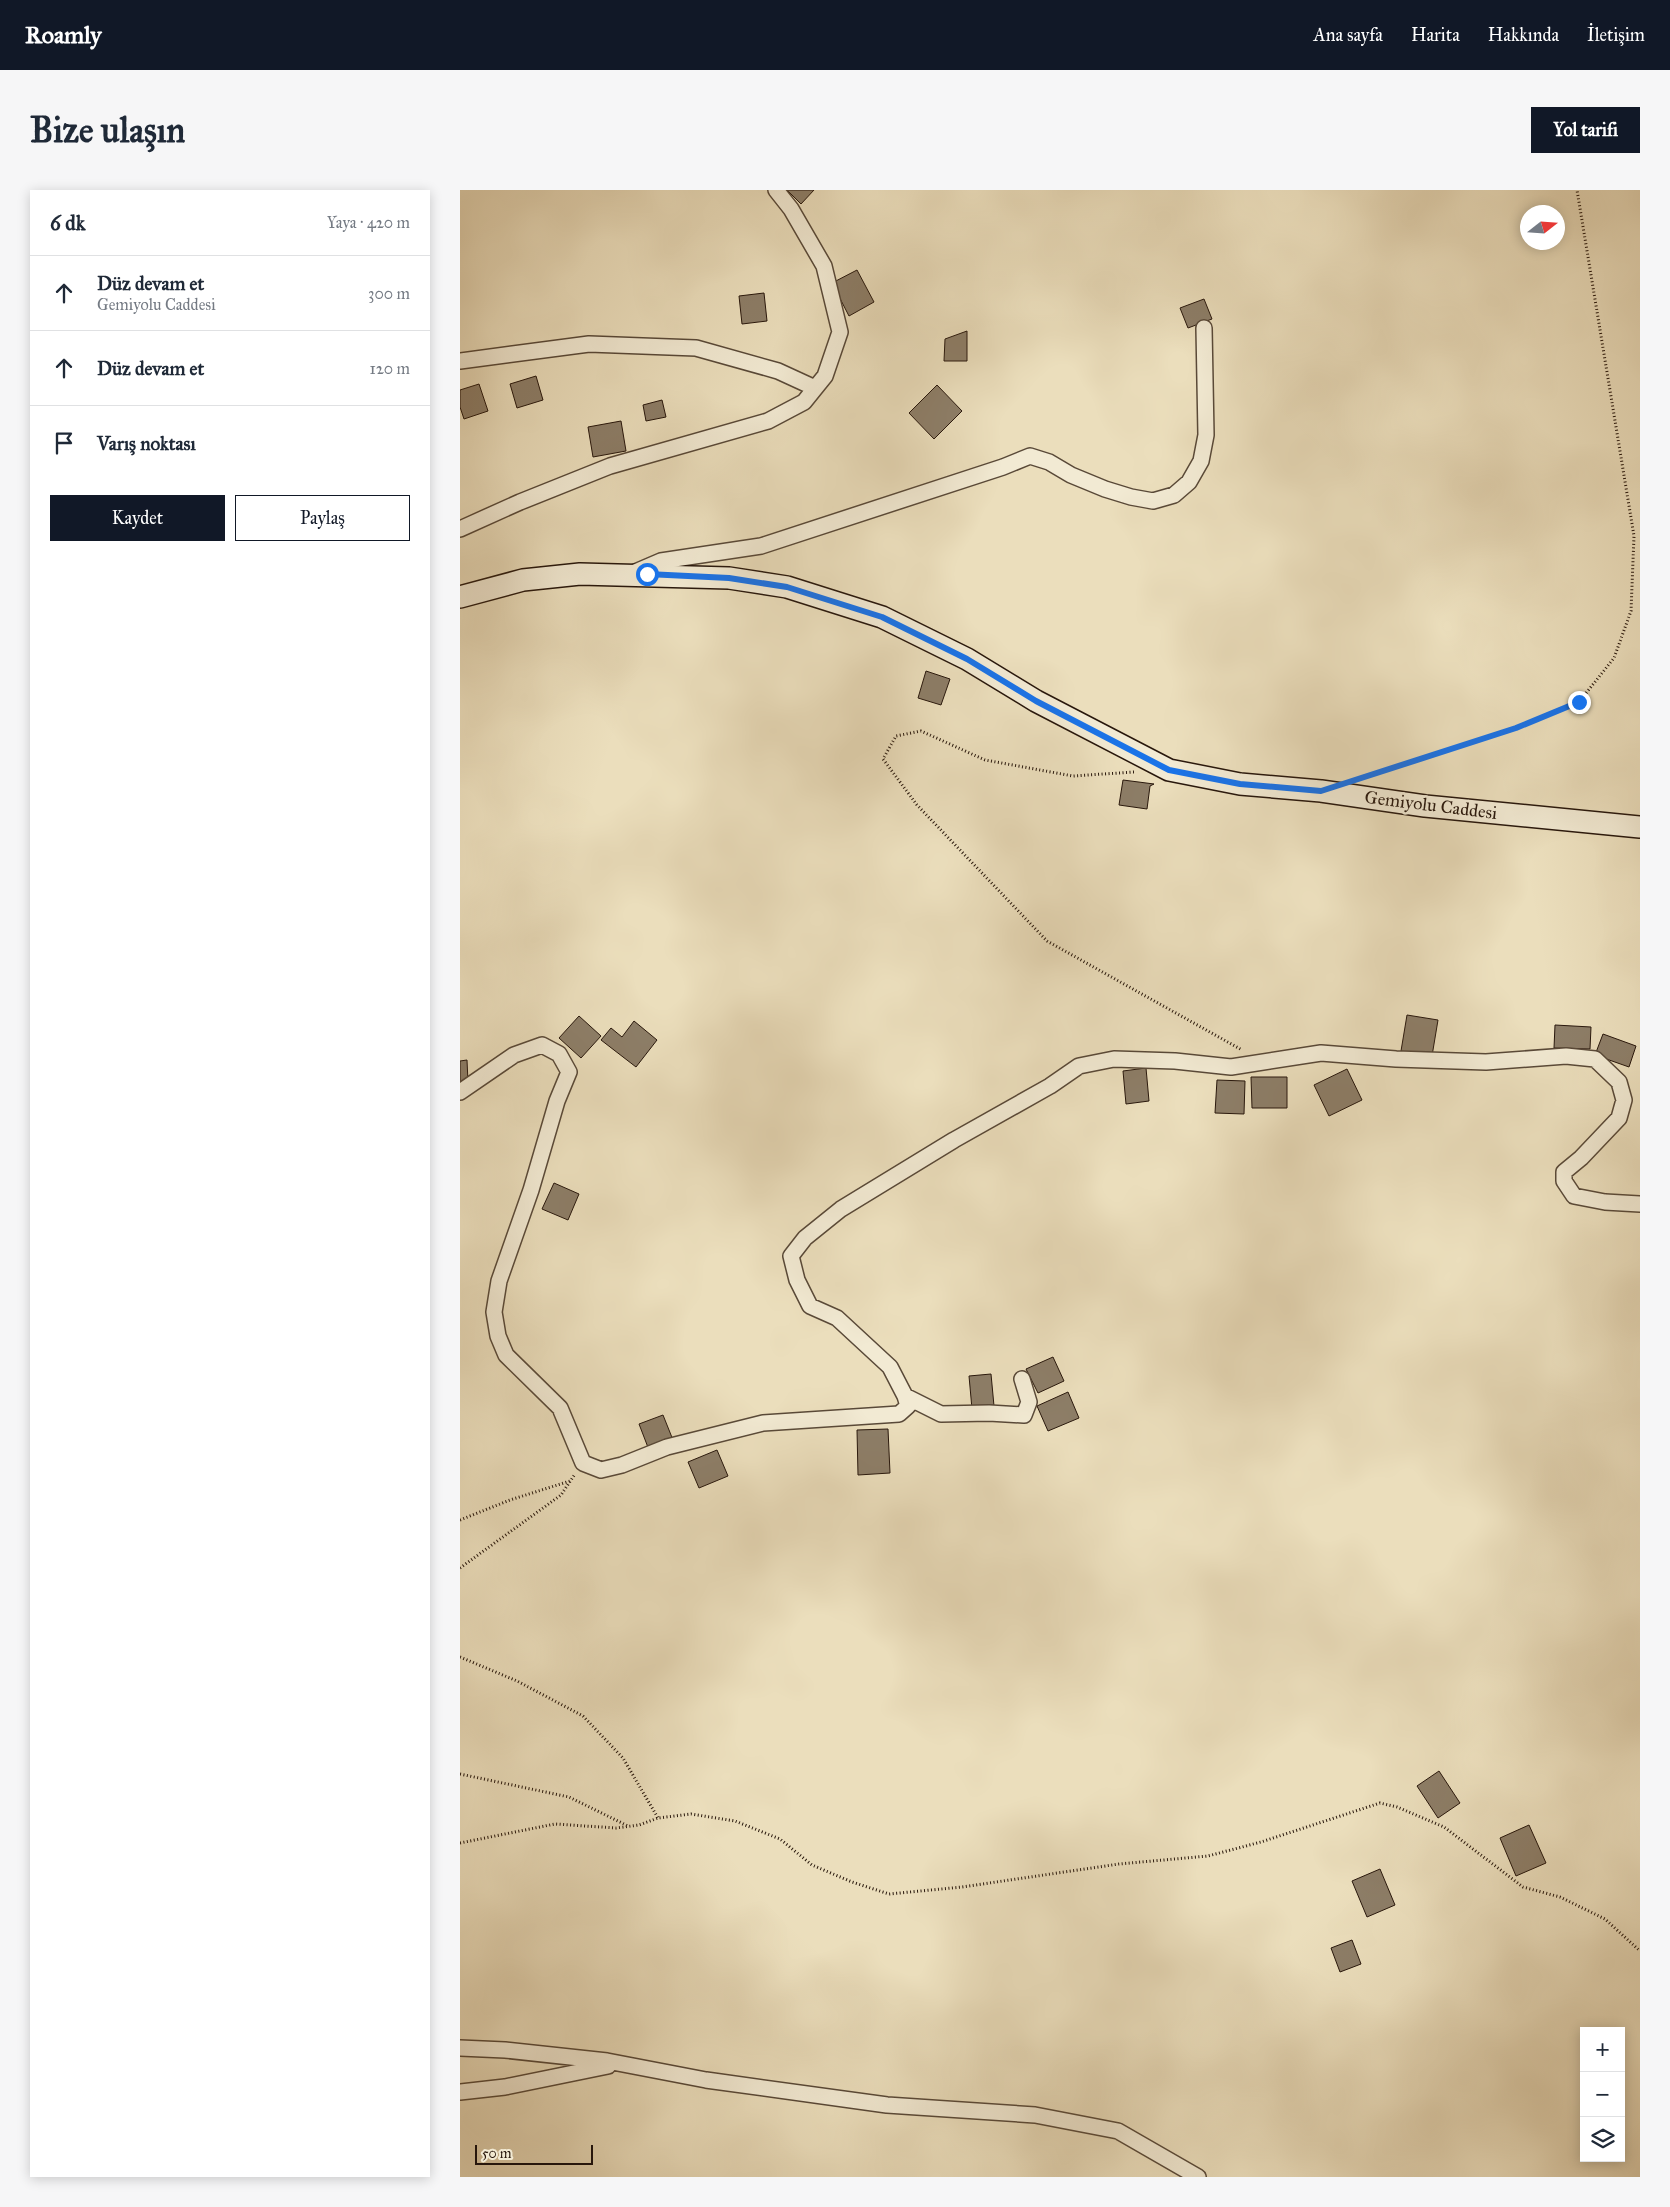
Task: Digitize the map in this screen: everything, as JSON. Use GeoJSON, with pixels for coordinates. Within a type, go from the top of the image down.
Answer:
{"type":"FeatureCollection","features":[{"type":"Feature","properties":{"kind":"street"},"geometry":{"type":"LineString","coordinates":[[460,529],[520,502],[610,466],[768,421],[804,402],[825,376],[840,332],[824,266],[791,210],[776,190]]}},
{"type":"Feature","properties":{"kind":"street"},"geometry":{"type":"LineString","coordinates":[[629,574],[661,561],[761,546],[1003,467],[1030,456],[1049,462],[1096,486],[1130,497],[1153,501],[1174,495],[1188,482],[1201,460],[1206,435],[1204,328]]}},
{"type":"Feature","properties":{"kind":"street"},"geometry":{"type":"LineString","coordinates":[[460,361],[589,344],[696,348],[778,372],[815,388]]}},
{"type":"Feature","properties":{"kind":"street","name":"Gemiyolu Caddesi"},"geometry":{"type":"LineString","coordinates":[[460,597],[523,580],[580,574],[729,578],[787,587],[882,617],[967,659],[1036,701],[1169,770],[1240,784],[1321,791],[1425,806],[1640,827]]}},
{"type":"Feature","properties":{"kind":"street"},"geometry":{"type":"LineString","coordinates":[[460,1092],[514,1055],[542,1045],[559,1054],[569,1072],[557,1101],[531,1190],[499,1281],[494,1312],[498,1336],[506,1355],[560,1408],[583,1463],[601,1470],[622,1465],[667,1447],[763,1423],[899,1414],[908,1406],[906,1396],[890,1367],[837,1318],[810,1306],[797,1280],[792,1256],[806,1238],[841,1209],[954,1140],[1050,1086],[1079,1066],[1114,1059],[1231,1067],[1321,1053],[1396,1059],[1486,1062],[1566,1056],[1595,1059],[1619,1082],[1624,1100],[1619,1118],[1581,1158],[1564,1172],[1564,1181],[1574,1196],[1605,1202],[1640,1204]]}},
{"type":"Feature","properties":{"kind":"street"},"geometry":{"type":"LineString","coordinates":[[906,1396],[941,1414],[989,1413],[1024,1415],[1029,1402],[1022,1379]]}},
{"type":"Feature","properties":{"kind":"street"},"geometry":{"type":"LineString","coordinates":[[460,2048],[505,2050],[620,2063],[706,2080],[887,2106],[1035,2115],[1118,2131],[1198,2177]]}},
{"type":"Feature","properties":{"kind":"street"},"geometry":{"type":"LineString","coordinates":[[460,2092],[505,2087],[620,2063]]}},
{"type":"Feature","properties":{"kind":"path"},"geometry":{"type":"LineString","coordinates":[[1356,780],[1516,728],[1579,702],[1614,658],[1631,611],[1634,536],[1577,190]]}},
{"type":"Feature","properties":{"kind":"path"},"geometry":{"type":"LineString","coordinates":[[1140,772],[1073,776],[985,760],[921,731],[896,736],[883,758],[917,806],[1047,941],[1264,1062]]}},
{"type":"Feature","properties":{"kind":"path"},"geometry":{"type":"LineString","coordinates":[[460,1568],[561,1495],[583,1463]]}},
{"type":"Feature","properties":{"kind":"path"},"geometry":{"type":"LineString","coordinates":[[460,1520],[510,1500],[571,1481]]}},
{"type":"Feature","properties":{"kind":"path"},"geometry":{"type":"LineString","coordinates":[[460,1657],[517,1681],[583,1716],[623,1758],[658,1818]]}},
{"type":"Feature","properties":{"kind":"path"},"geometry":{"type":"LineString","coordinates":[[460,1774],[569,1797],[630,1827]]}},
{"type":"Feature","properties":{"kind":"path"},"geometry":{"type":"LineString","coordinates":[[460,1843],[555,1824],[616,1828],[630,1827],[658,1818],[691,1814],[735,1821],[780,1839],[812,1865],[852,1882],[890,1894],[962,1887],[1119,1864],[1208,1856],[1261,1842],[1380,1803],[1397,1807],[1444,1827],[1523,1887],[1560,1897],[1605,1919],[1640,1952]]}},
{"type":"Feature","properties":{"kind":"building"},"geometry":{"type":"Polygon","coordinates":[[[787,190],[814,190],[801,204],[787,190]]]}},
{"type":"Feature","properties":{"kind":"building"},"geometry":{"type":"Polygon","coordinates":[[[857,270],[874,302],[849,316],[832,283],[857,270]]]}},
{"type":"Feature","properties":{"kind":"building"},"geometry":{"type":"Polygon","coordinates":[[[764,293],[767,321],[742,324],[739,296],[764,293]]]}},
{"type":"Feature","properties":{"kind":"building"},"geometry":{"type":"Polygon","coordinates":[[[1204,299],[1212,319],[1188,328],[1180,308],[1204,299]]]}},
{"type":"Feature","properties":{"kind":"building"},"geometry":{"type":"Polygon","coordinates":[[[967,331],[967,361],[944,361],[945,339],[967,331]]]}},
{"type":"Feature","properties":{"kind":"building"},"geometry":{"type":"Polygon","coordinates":[[[536,376],[543,400],[517,408],[510,384],[536,376]]]}},
{"type":"Feature","properties":{"kind":"building"},"geometry":{"type":"Polygon","coordinates":[[[479,384],[488,411],[464,419],[460,407],[460,390],[479,384]]]}},
{"type":"Feature","properties":{"kind":"building"},"geometry":{"type":"Polygon","coordinates":[[[937,385],[962,411],[934,439],[909,413],[937,385]]]}},
{"type":"Feature","properties":{"kind":"building"},"geometry":{"type":"Polygon","coordinates":[[[662,400],[666,417],[646,421],[643,405],[662,400]]]}},
{"type":"Feature","properties":{"kind":"building"},"geometry":{"type":"Polygon","coordinates":[[[621,421],[626,451],[593,457],[588,427],[621,421]]]}},
{"type":"Feature","properties":{"kind":"building"},"geometry":{"type":"Polygon","coordinates":[[[926,671],[950,679],[941,705],[918,698],[926,671]]]}},
{"type":"Feature","properties":{"kind":"building"},"geometry":{"type":"Polygon","coordinates":[[[1123,780],[1154,784],[1150,786],[1147,809],[1119,805],[1123,780]]]}},
{"type":"Feature","properties":{"kind":"building"},"geometry":{"type":"Polygon","coordinates":[[[1407,1015],[1438,1020],[1432,1056],[1401,1051],[1407,1015]]]}},
{"type":"Feature","properties":{"kind":"building"},"geometry":{"type":"Polygon","coordinates":[[[579,1016],[601,1036],[581,1058],[559,1038],[579,1016]]]}},
{"type":"Feature","properties":{"kind":"building"},"geometry":{"type":"Polygon","coordinates":[[[634,1021],[657,1040],[636,1067],[601,1040],[611,1028],[622,1037],[634,1021]]]}},
{"type":"Feature","properties":{"kind":"building"},"geometry":{"type":"Polygon","coordinates":[[[1555,1025],[1591,1027],[1590,1049],[1554,1048],[1555,1025]]]}},
{"type":"Feature","properties":{"kind":"building"},"geometry":{"type":"Polygon","coordinates":[[[1603,1034],[1636,1046],[1629,1067],[1595,1055],[1603,1034]]]}},
{"type":"Feature","properties":{"kind":"building"},"geometry":{"type":"Polygon","coordinates":[[[467,1060],[468,1082],[460,1082],[460,1061],[467,1060]]]}},
{"type":"Feature","properties":{"kind":"building"},"geometry":{"type":"Polygon","coordinates":[[[1146,1068],[1149,1101],[1126,1104],[1123,1071],[1146,1068]]]}},
{"type":"Feature","properties":{"kind":"building"},"geometry":{"type":"Polygon","coordinates":[[[1347,1069],[1362,1100],[1329,1116],[1314,1085],[1347,1069]]]}},
{"type":"Feature","properties":{"kind":"building"},"geometry":{"type":"Polygon","coordinates":[[[1251,1077],[1287,1077],[1287,1108],[1252,1108],[1251,1077]]]}},
{"type":"Feature","properties":{"kind":"building"},"geometry":{"type":"Polygon","coordinates":[[[1217,1080],[1245,1081],[1244,1114],[1215,1113],[1217,1080]]]}},
{"type":"Feature","properties":{"kind":"building"},"geometry":{"type":"Polygon","coordinates":[[[554,1183],[579,1194],[568,1220],[542,1209],[554,1183]]]}},
{"type":"Feature","properties":{"kind":"building"},"geometry":{"type":"Polygon","coordinates":[[[1053,1357],[1064,1381],[1038,1393],[1026,1369],[1053,1357]]]}},
{"type":"Feature","properties":{"kind":"building"},"geometry":{"type":"Polygon","coordinates":[[[991,1374],[994,1406],[972,1409],[969,1376],[991,1374]]]}},
{"type":"Feature","properties":{"kind":"building"},"geometry":{"type":"Polygon","coordinates":[[[1068,1392],[1079,1418],[1048,1431],[1037,1406],[1068,1392]]]}},
{"type":"Feature","properties":{"kind":"building"},"geometry":{"type":"Polygon","coordinates":[[[663,1415],[673,1440],[649,1450],[639,1424],[663,1415]]]}},
{"type":"Feature","properties":{"kind":"building"},"geometry":{"type":"Polygon","coordinates":[[[888,1429],[890,1473],[858,1475],[857,1430],[888,1429]]]}},
{"type":"Feature","properties":{"kind":"building"},"geometry":{"type":"Polygon","coordinates":[[[717,1450],[728,1476],[699,1488],[688,1462],[717,1450]]]}},
{"type":"Feature","properties":{"kind":"building"},"geometry":{"type":"Polygon","coordinates":[[[1439,1771],[1460,1803],[1438,1818],[1417,1786],[1439,1771]]]}},
{"type":"Feature","properties":{"kind":"building"},"geometry":{"type":"Polygon","coordinates":[[[1529,1825],[1546,1863],[1516,1876],[1500,1838],[1529,1825]]]}},
{"type":"Feature","properties":{"kind":"building"},"geometry":{"type":"Polygon","coordinates":[[[1380,1869],[1395,1905],[1367,1917],[1352,1881],[1380,1869]]]}},
{"type":"Feature","properties":{"kind":"building"},"geometry":{"type":"Polygon","coordinates":[[[1352,1940],[1361,1964],[1340,1972],[1331,1948],[1352,1940]]]}},
{"type":"Feature","properties":{"kind":"route"},"geometry":{"type":"LineString","coordinates":[[647,574],[729,578],[787,587],[882,617],[967,659],[1036,701],[1169,770],[1240,784],[1321,791],[1516,728],[1579,702]]}}]}
